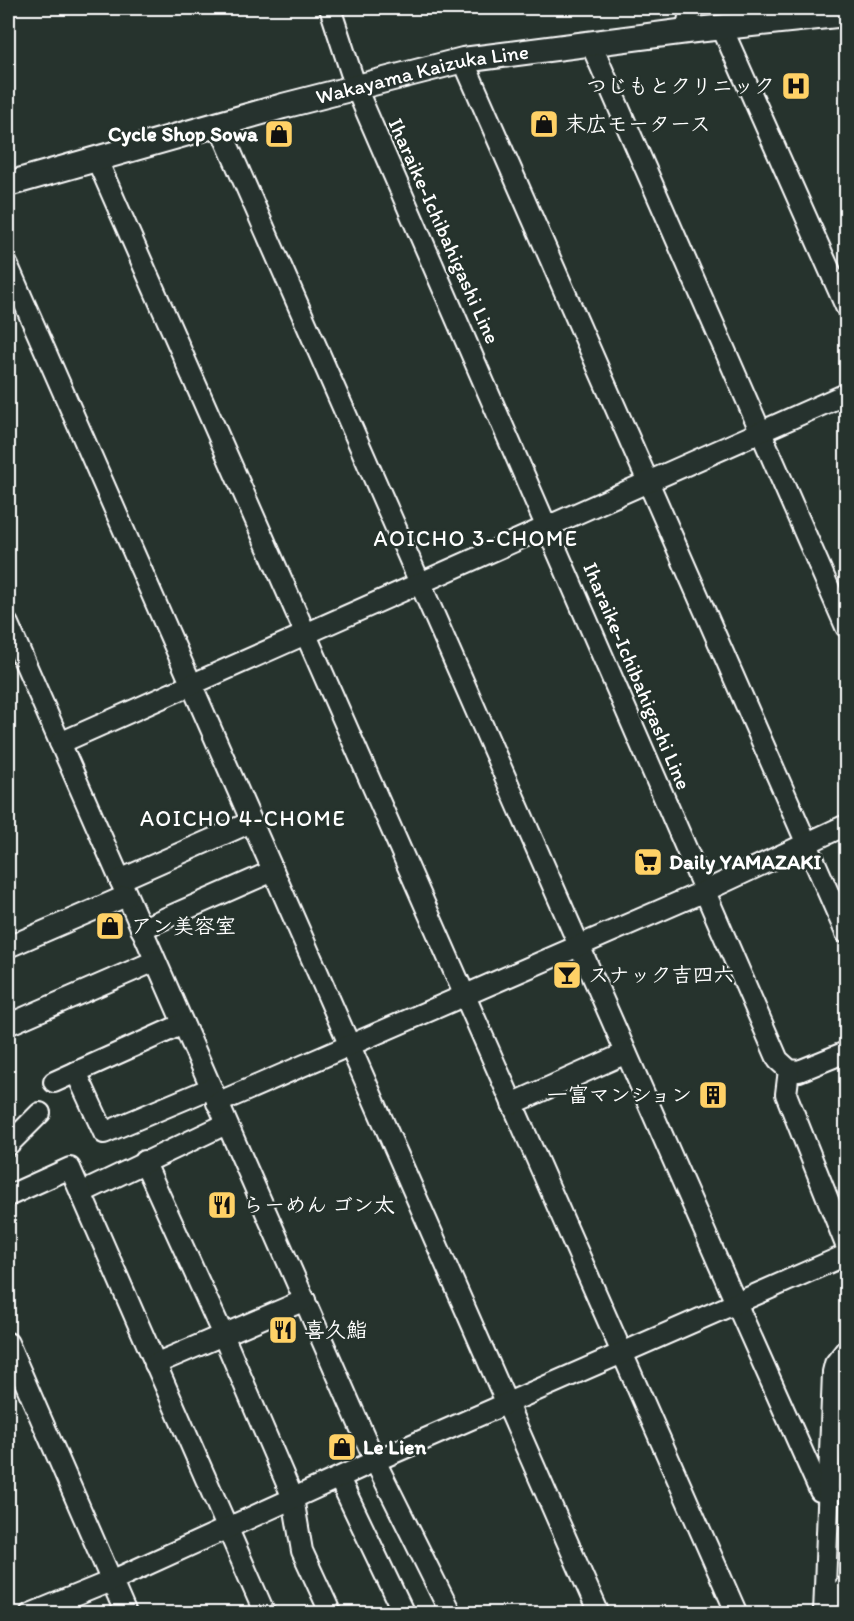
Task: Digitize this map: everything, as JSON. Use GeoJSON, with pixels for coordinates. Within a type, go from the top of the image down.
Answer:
{"type":"FeatureCollection","features":[{"type":"Feature","properties":{"kind":"main road","name":"Wakayama Kaizuka Line"},"geometry":{"type":"LineString","coordinates":[[8,184],[219,124],[463,60],[591,44],[688,19],[722,28],[846,14]]}},
{"type":"Feature","properties":{"kind":"street","name":"Iharaike-Ichibahigashi Line"},"geometry":{"type":"LineString","coordinates":[[330,8],[356,88],[778,1060],[789,1070]]}},
{"type":"Feature","properties":{"kind":"street"},"geometry":{"type":"LineString","coordinates":[[722,28],[846,307]]}},
{"type":"Feature","properties":{"kind":"street"},"geometry":{"type":"LineString","coordinates":[[591,44],[846,627]]}},
{"type":"Feature","properties":{"kind":"street"},"geometry":{"type":"LineString","coordinates":[[463,60],[846,933]]}},
{"type":"Feature","properties":{"kind":"street"},"geometry":{"type":"LineString","coordinates":[[219,124],[735,1304],[820,1491],[829,1492]]}},
{"type":"Feature","properties":{"kind":"street"},"geometry":{"type":"LineString","coordinates":[[97,160],[736,1614]]}},
{"type":"Feature","properties":{"kind":"street"},"geometry":{"type":"LineString","coordinates":[[8,267],[600,1614]]}},
{"type":"Feature","properties":{"kind":"street"},"geometry":{"type":"LineString","coordinates":[[60,743],[190,683],[421,585],[846,394]]}},
{"type":"Feature","properties":{"kind":"street"},"geometry":{"type":"LineString","coordinates":[[8,624],[375,1461],[451,1614]]}},
{"type":"Feature","properties":{"kind":"street"},"geometry":{"type":"LineString","coordinates":[[8,947],[251,822]]}},
{"type":"Feature","properties":{"kind":"street"},"geometry":{"type":"LineString","coordinates":[[76,1072],[104,1133],[349,1045],[705,891],[846,825]]}},
{"type":"Feature","properties":{"kind":"street"},"geometry":{"type":"LineString","coordinates":[[141,929],[273,871]]}},
{"type":"Feature","properties":{"kind":"street"},"geometry":{"type":"LineString","coordinates":[[12,1023],[155,961]]}},
{"type":"Feature","properties":{"kind":"street"},"geometry":{"type":"LineString","coordinates":[[54,1082],[183,1024]]}},
{"type":"Feature","properties":{"kind":"street"},"geometry":{"type":"LineString","coordinates":[[846,1052],[812,1068],[789,1070],[786,1094],[846,1245]]}},
{"type":"Feature","properties":{"kind":"street"},"geometry":{"type":"LineString","coordinates":[[512,1104],[626,1053]]}},
{"type":"Feature","properties":{"kind":"street"},"geometry":{"type":"LineString","coordinates":[[8,1145],[40,1113]]}},
{"type":"Feature","properties":{"kind":"street"},"geometry":{"type":"LineString","coordinates":[[81,1193],[144,1161],[226,1124]]}},
{"type":"Feature","properties":{"kind":"street"},"geometry":{"type":"LineString","coordinates":[[144,1161],[224,1335],[293,1498],[302,1551],[331,1614]]}},
{"type":"Feature","properties":{"kind":"street"},"geometry":{"type":"LineString","coordinates":[[8,1196],[70,1168],[265,1614]]}},
{"type":"Feature","properties":{"kind":"street"},"geometry":{"type":"LineString","coordinates":[[30,1614],[111,1581],[375,1461],[846,1255]]}},
{"type":"Feature","properties":{"kind":"street"},"geometry":{"type":"LineString","coordinates":[[155,1364],[305,1300]]}},
{"type":"Feature","properties":{"kind":"street"},"geometry":{"type":"LineString","coordinates":[[8,1343],[126,1614]]}},
{"type":"Feature","properties":{"kind":"street"},"geometry":{"type":"LineString","coordinates":[[824,1611],[833,1372],[835,1364],[846,1350]]}},
{"type":"Feature","properties":{"kind":"street"},"geometry":{"type":"LineString","coordinates":[[339,1478],[404,1614]]}},
{"type":"Feature","properties":{"kind":"street"},"geometry":{"type":"LineString","coordinates":[[824,1611],[846,1586]]}},
{"type":"Feature","properties":{"kind":"place","name":"つじもとクリニック"},"geometry":{"type":"Point","coordinates":[796,86]}},
{"type":"Feature","properties":{"kind":"place","name":"末広モータース"},"geometry":{"type":"Point","coordinates":[544,124]}},
{"type":"Feature","properties":{"kind":"place","name":"Cycle Shop Sowa"},"geometry":{"type":"Point","coordinates":[279,134]}},
{"type":"Feature","properties":{"kind":"place","name":"Daily YAMAZAKI"},"geometry":{"type":"Point","coordinates":[648,862]}},
{"type":"Feature","properties":{"kind":"place","name":"アン美容室"},"geometry":{"type":"Point","coordinates":[110,926]}},
{"type":"Feature","properties":{"kind":"place","name":"スナック吉四六"},"geometry":{"type":"Point","coordinates":[567,975]}},
{"type":"Feature","properties":{"kind":"place","name":"一富マンション"},"geometry":{"type":"Point","coordinates":[713,1095]}},
{"type":"Feature","properties":{"kind":"place","name":"らーめん ゴン太"},"geometry":{"type":"Point","coordinates":[222,1205]}},
{"type":"Feature","properties":{"kind":"place","name":"喜久鮨"},"geometry":{"type":"Point","coordinates":[283,1330]}},
{"type":"Feature","properties":{"kind":"place","name":"Le Lien"},"geometry":{"type":"Point","coordinates":[342,1447]}},
{"type":"Feature","properties":{"kind":"district","name":"AOICHO 3-CHOME"},"geometry":{"type":"Point","coordinates":[476,538]}},
{"type":"Feature","properties":{"kind":"district","name":"AOICHO 4-CHOME"},"geometry":{"type":"Point","coordinates":[243,818]}}]}
